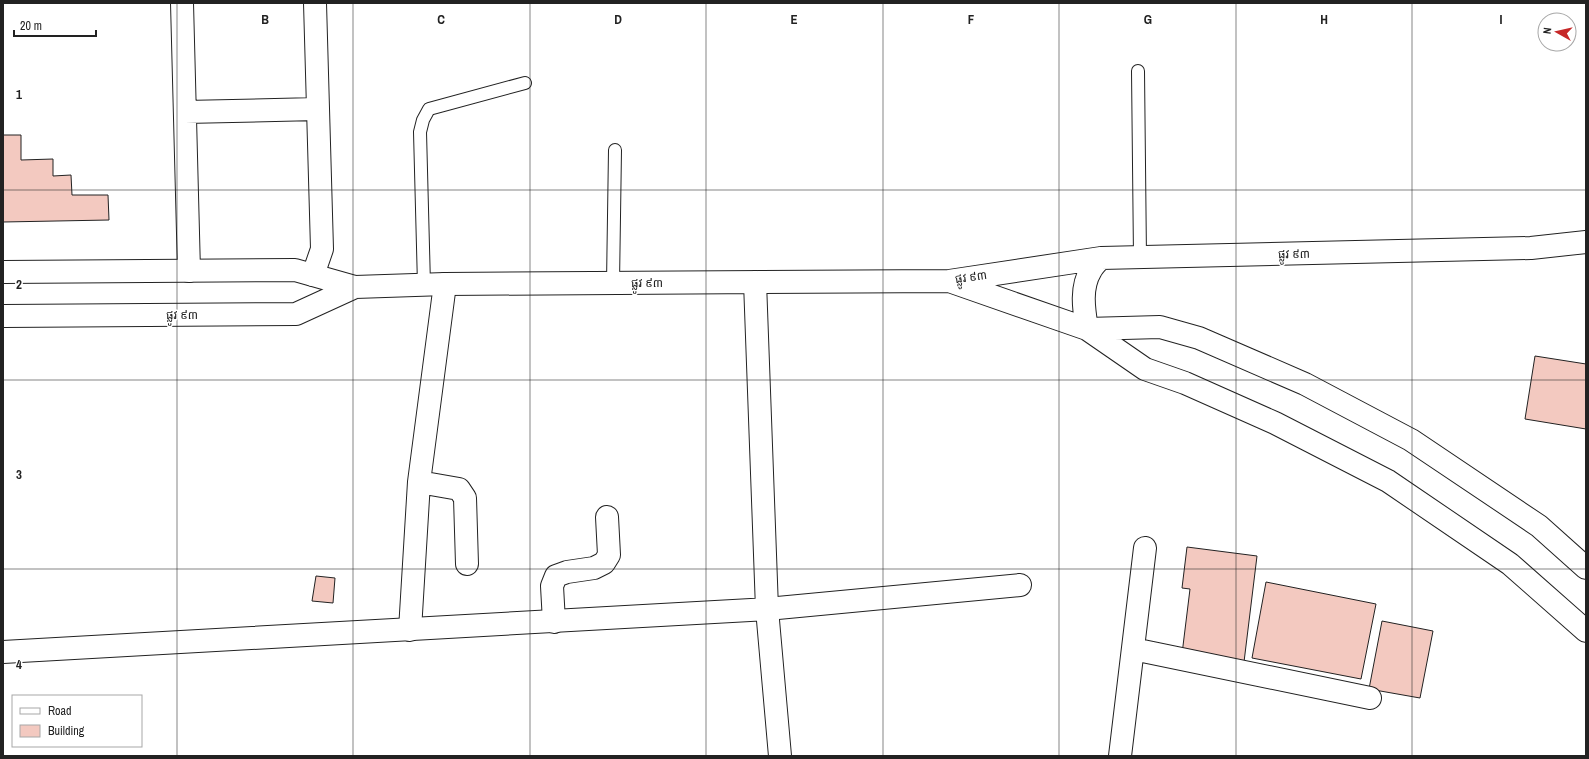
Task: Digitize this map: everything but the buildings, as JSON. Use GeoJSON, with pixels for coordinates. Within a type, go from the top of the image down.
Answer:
{"type":"FeatureCollection","features":[{"type":"Feature","properties":{"kind":"street"},"geometry":{"type":"LineString","coordinates":[[182,3],[189,271]]}},
{"type":"Feature","properties":{"kind":"street"},"geometry":{"type":"LineString","coordinates":[[313,275],[322,249],[315,3]]}},
{"type":"Feature","properties":{"kind":"street"},"geometry":{"type":"LineString","coordinates":[[185,112],[317,109]]}},
{"type":"Feature","properties":{"kind":"street","name":"ផ្លូវ ៩៣"},"geometry":{"type":"LineString","coordinates":[[3,272],[295,270],[355,286],[445,284],[949,281],[1101,258],[1530,248],[1586,242]]}},
{"type":"Feature","properties":{"kind":"street"},"geometry":{"type":"LineString","coordinates":[[1088,329],[1084,307],[1084,291],[1090,271],[1101,258]]}},
{"type":"Feature","properties":{"kind":"street"},"geometry":{"type":"LineString","coordinates":[[949,281],[1088,329],[1145,369],[1185,383],[1275,423],[1388,481],[1510,564],[1586,631]]}},
{"type":"Feature","properties":{"kind":"street"},"geometry":{"type":"LineString","coordinates":[[755,282],[767,609],[780,756]]}},
{"type":"Feature","properties":{"kind":"street"},"geometry":{"type":"LineString","coordinates":[[410,630],[419,482],[445,284]]}},
{"type":"Feature","properties":{"kind":"street","name":"ផ្លូវ ៩៣"},"geometry":{"type":"LineString","coordinates":[[3,316],[296,314],[355,286]]}},
{"type":"Feature","properties":{"kind":"street"},"geometry":{"type":"LineString","coordinates":[[1088,329],[1160,327],[1200,338],[1305,384],[1411,440],[1539,526],[1586,568]]}},
{"type":"Feature","properties":{"kind":"street"},"geometry":{"type":"LineString","coordinates":[[419,482],[459,489],[465,498],[467,564]]}},
{"type":"Feature","properties":{"kind":"street"},"geometry":{"type":"LineString","coordinates":[[554,622],[552,586],[556,576],[567,572],[594,568],[604,563],[609,555],[607,517]]}},
{"type":"Feature","properties":{"kind":"street"},"geometry":{"type":"LineString","coordinates":[[1120,756],[1145,548]]}},
{"type":"Feature","properties":{"kind":"street"},"geometry":{"type":"LineString","coordinates":[[3,652],[767,609],[1020,585]]}},
{"type":"Feature","properties":{"kind":"street"},"geometry":{"type":"LineString","coordinates":[[1133,649],[1370,698]]}},
{"type":"Feature","properties":{"kind":"lane"},"geometry":{"type":"LineString","coordinates":[[1138,71],[1140,257]]}},
{"type":"Feature","properties":{"kind":"lane"},"geometry":{"type":"LineString","coordinates":[[424,285],[420,132],[423,120],[429,109],[525,83]]}},
{"type":"Feature","properties":{"kind":"lane"},"geometry":{"type":"LineString","coordinates":[[613,283],[615,150]]}}]}
